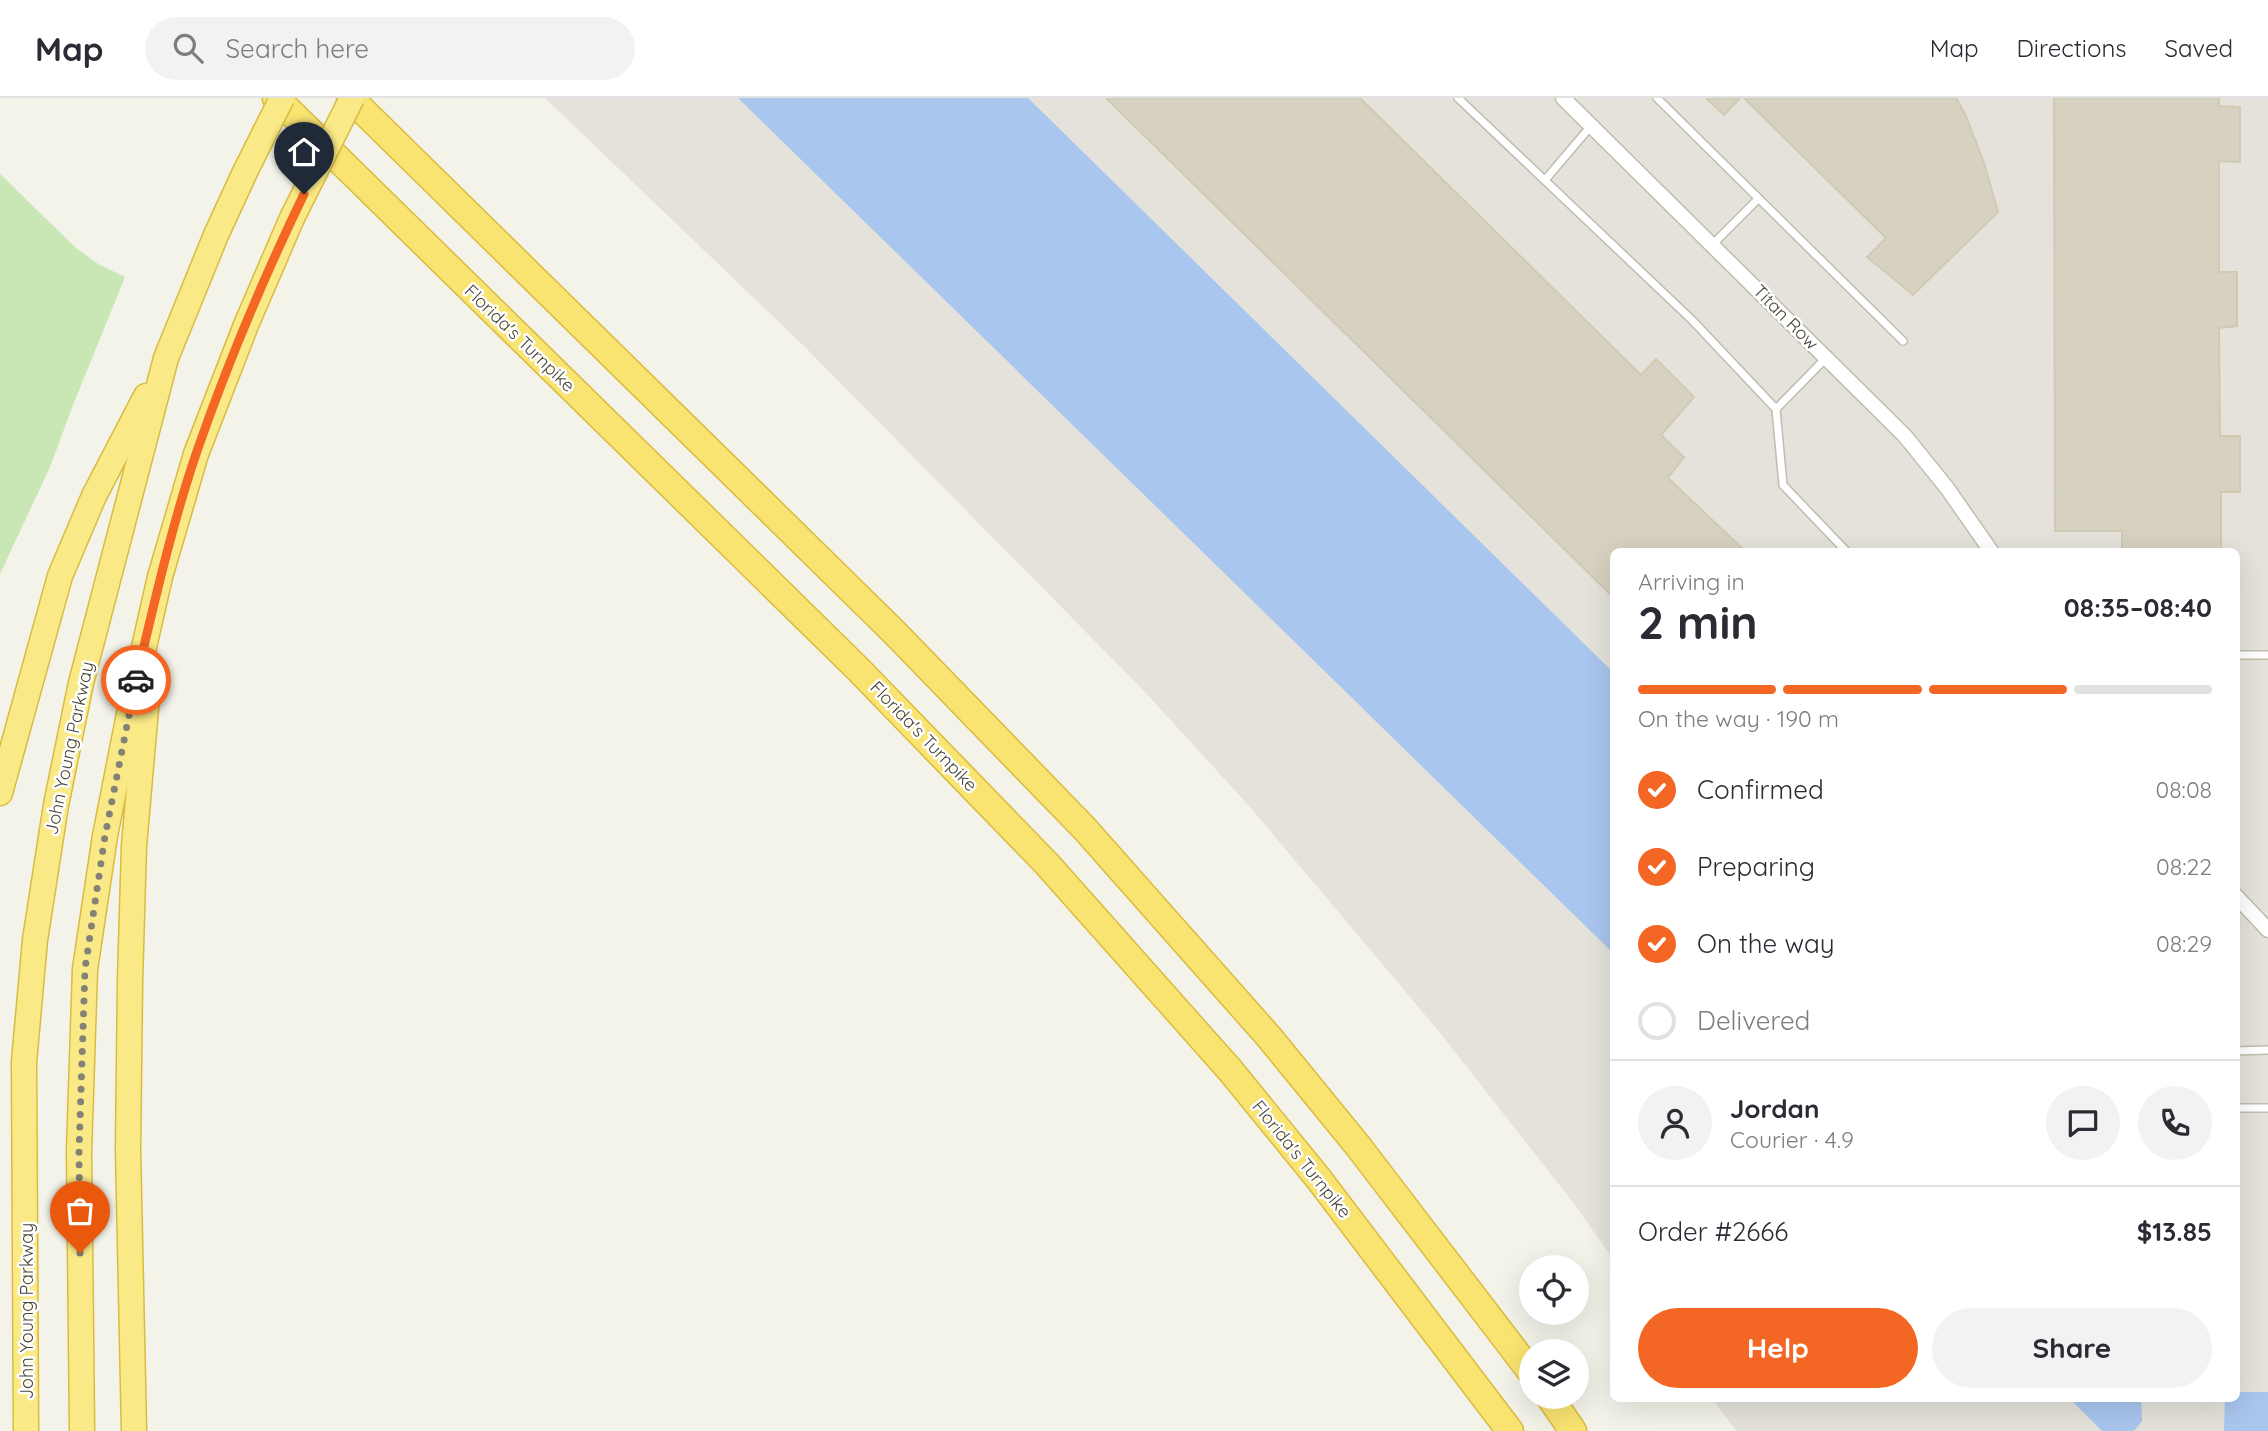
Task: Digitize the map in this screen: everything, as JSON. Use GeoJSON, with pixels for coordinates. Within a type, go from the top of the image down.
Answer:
{"type":"FeatureCollection","features":[{"type":"Feature","properties":{"kind":"highway","name":"Florida's Turnpike"},"geometry":{"type":"LineString","coordinates":[[276,98],[858,668],[1047,864],[1230,1070],[1318,1178],[1510,1431]]}},
{"type":"Feature","properties":{"kind":"highway","name":"John Young Parkway"},"geometry":{"type":"LineString","coordinates":[[26,1431],[24,1062],[35,940],[56,805],[81,683],[166,358],[216,235],[282,98]]}},
{"type":"Feature","properties":{"kind":"highway"},"geometry":{"type":"LineString","coordinates":[[82,1431],[79,1151],[85,969],[105,836],[131,704],[160,577],[196,454],[246,325],[292,218],[351,98],[884,622],[1085,829],[1269,1037],[1358,1146],[1519,1356]]}},
{"type":"Feature","properties":{"kind":"highway"},"geometry":{"type":"LineString","coordinates":[[0,793],[60,576],[94,496],[166,358]]}},
{"type":"Feature","properties":{"kind":"highway"},"geometry":{"type":"LineString","coordinates":[[134,1431],[128,1149],[134,846],[160,577]]}},
{"type":"Feature","properties":{"kind":"highway"},"geometry":{"type":"LineString","coordinates":[[1558,1409],[1573,1431]]}},
{"type":"Feature","properties":{"kind":"street","name":"Titan Row"},"geometry":{"type":"LineString","coordinates":[[1563,98],[1905,436],[1948,488],[1990,548]]}},
{"type":"Feature","properties":{"kind":"street"},"geometry":{"type":"LineString","coordinates":[[2240,901],[2268,930]]}},
{"type":"Feature","properties":{"kind":"lane"},"geometry":{"type":"LineString","coordinates":[[1458,98],[1692,320],[1776,410],[1783,485],[1843,548]]}},
{"type":"Feature","properties":{"kind":"lane"},"geometry":{"type":"LineString","coordinates":[[1657,98],[1903,341]]}},
{"type":"Feature","properties":{"kind":"lane"},"geometry":{"type":"LineString","coordinates":[[1545,180],[1591,126]]}},
{"type":"Feature","properties":{"kind":"lane"},"geometry":{"type":"LineString","coordinates":[[1712,245],[1758,199]]}},
{"type":"Feature","properties":{"kind":"lane"},"geometry":{"type":"LineString","coordinates":[[1776,410],[1827,358]]}},
{"type":"Feature","properties":{"kind":"lane"},"geometry":{"type":"LineString","coordinates":[[2240,655],[2268,655]]}},
{"type":"Feature","properties":{"kind":"lane"},"geometry":{"type":"LineString","coordinates":[[2240,1051],[2268,1050]]}},
{"type":"Feature","properties":{"kind":"lane"},"geometry":{"type":"LineString","coordinates":[[2240,1108],[2268,1108]]}},
{"type":"Feature","properties":{"kind":"shaded area"},"geometry":{"type":"Polygon","coordinates":[[[545,98],[2268,98],[2268,1431],[1736,1431],[1715,1402],[2240,1402],[2240,548],[1610,548],[1610,1255],[1572,1201],[1437,1029],[1250,807],[1144,691],[805,347],[545,98]]]}},
{"type":"Feature","properties":{"kind":"green space"},"geometry":{"type":"Polygon","coordinates":[[[0,174],[76,248],[98,264],[125,277],[50,467],[0,574],[0,174]]]}},
{"type":"Feature","properties":{"kind":"water"},"geometry":{"type":"Polygon","coordinates":[[[738,98],[1028,98],[1610,669],[1610,950],[738,98]]]}},
{"type":"Feature","properties":{"kind":"water"},"geometry":{"type":"Polygon","coordinates":[[[2240,1392],[2268,1392],[2268,1431],[2224,1431],[2225,1402],[2240,1402],[2240,1392]]]}},
{"type":"Feature","properties":{"kind":"water"},"geometry":{"type":"Polygon","coordinates":[[[2073,1402],[2141,1402],[2142,1421],[2134,1431],[2102,1431],[2073,1402]]]}},
{"type":"Feature","properties":{"kind":"building"},"geometry":{"type":"Polygon","coordinates":[[[1106,98],[1360,98],[1641,375],[1656,359],[1694,397],[1661,435],[1684,457],[1668,478],[1742,548],[1610,548],[1610,594],[1106,98]]]}},
{"type":"Feature","properties":{"kind":"building"},"geometry":{"type":"Polygon","coordinates":[[[1706,98],[1740,98],[1724,115],[1706,98]]]}},
{"type":"Feature","properties":{"kind":"building"},"geometry":{"type":"Polygon","coordinates":[[[1744,98],[1956,98],[1984,163],[1998,212],[1913,295],[1867,257],[1886,238],[1744,98]]]}},
{"type":"Feature","properties":{"kind":"building"},"geometry":{"type":"Polygon","coordinates":[[[2054,98],[2219,98],[2219,106],[2240,107],[2240,162],[2219,161],[2219,272],[2237,272],[2237,326],[2219,328],[2220,436],[2240,436],[2240,492],[2221,492],[2221,548],[2122,548],[2122,531],[2055,531],[2054,98]]]}},
{"type":"Feature","properties":{"kind":"way so far"},"geometry":{"type":"LineString","coordinates":[[80,1253],[79,1151],[85,969],[105,836],[136,680]]}},
{"type":"Feature","properties":{"kind":"route"},"geometry":{"type":"LineString","coordinates":[[136,680],[160,577],[196,454],[246,325],[304,194]]}}]}
